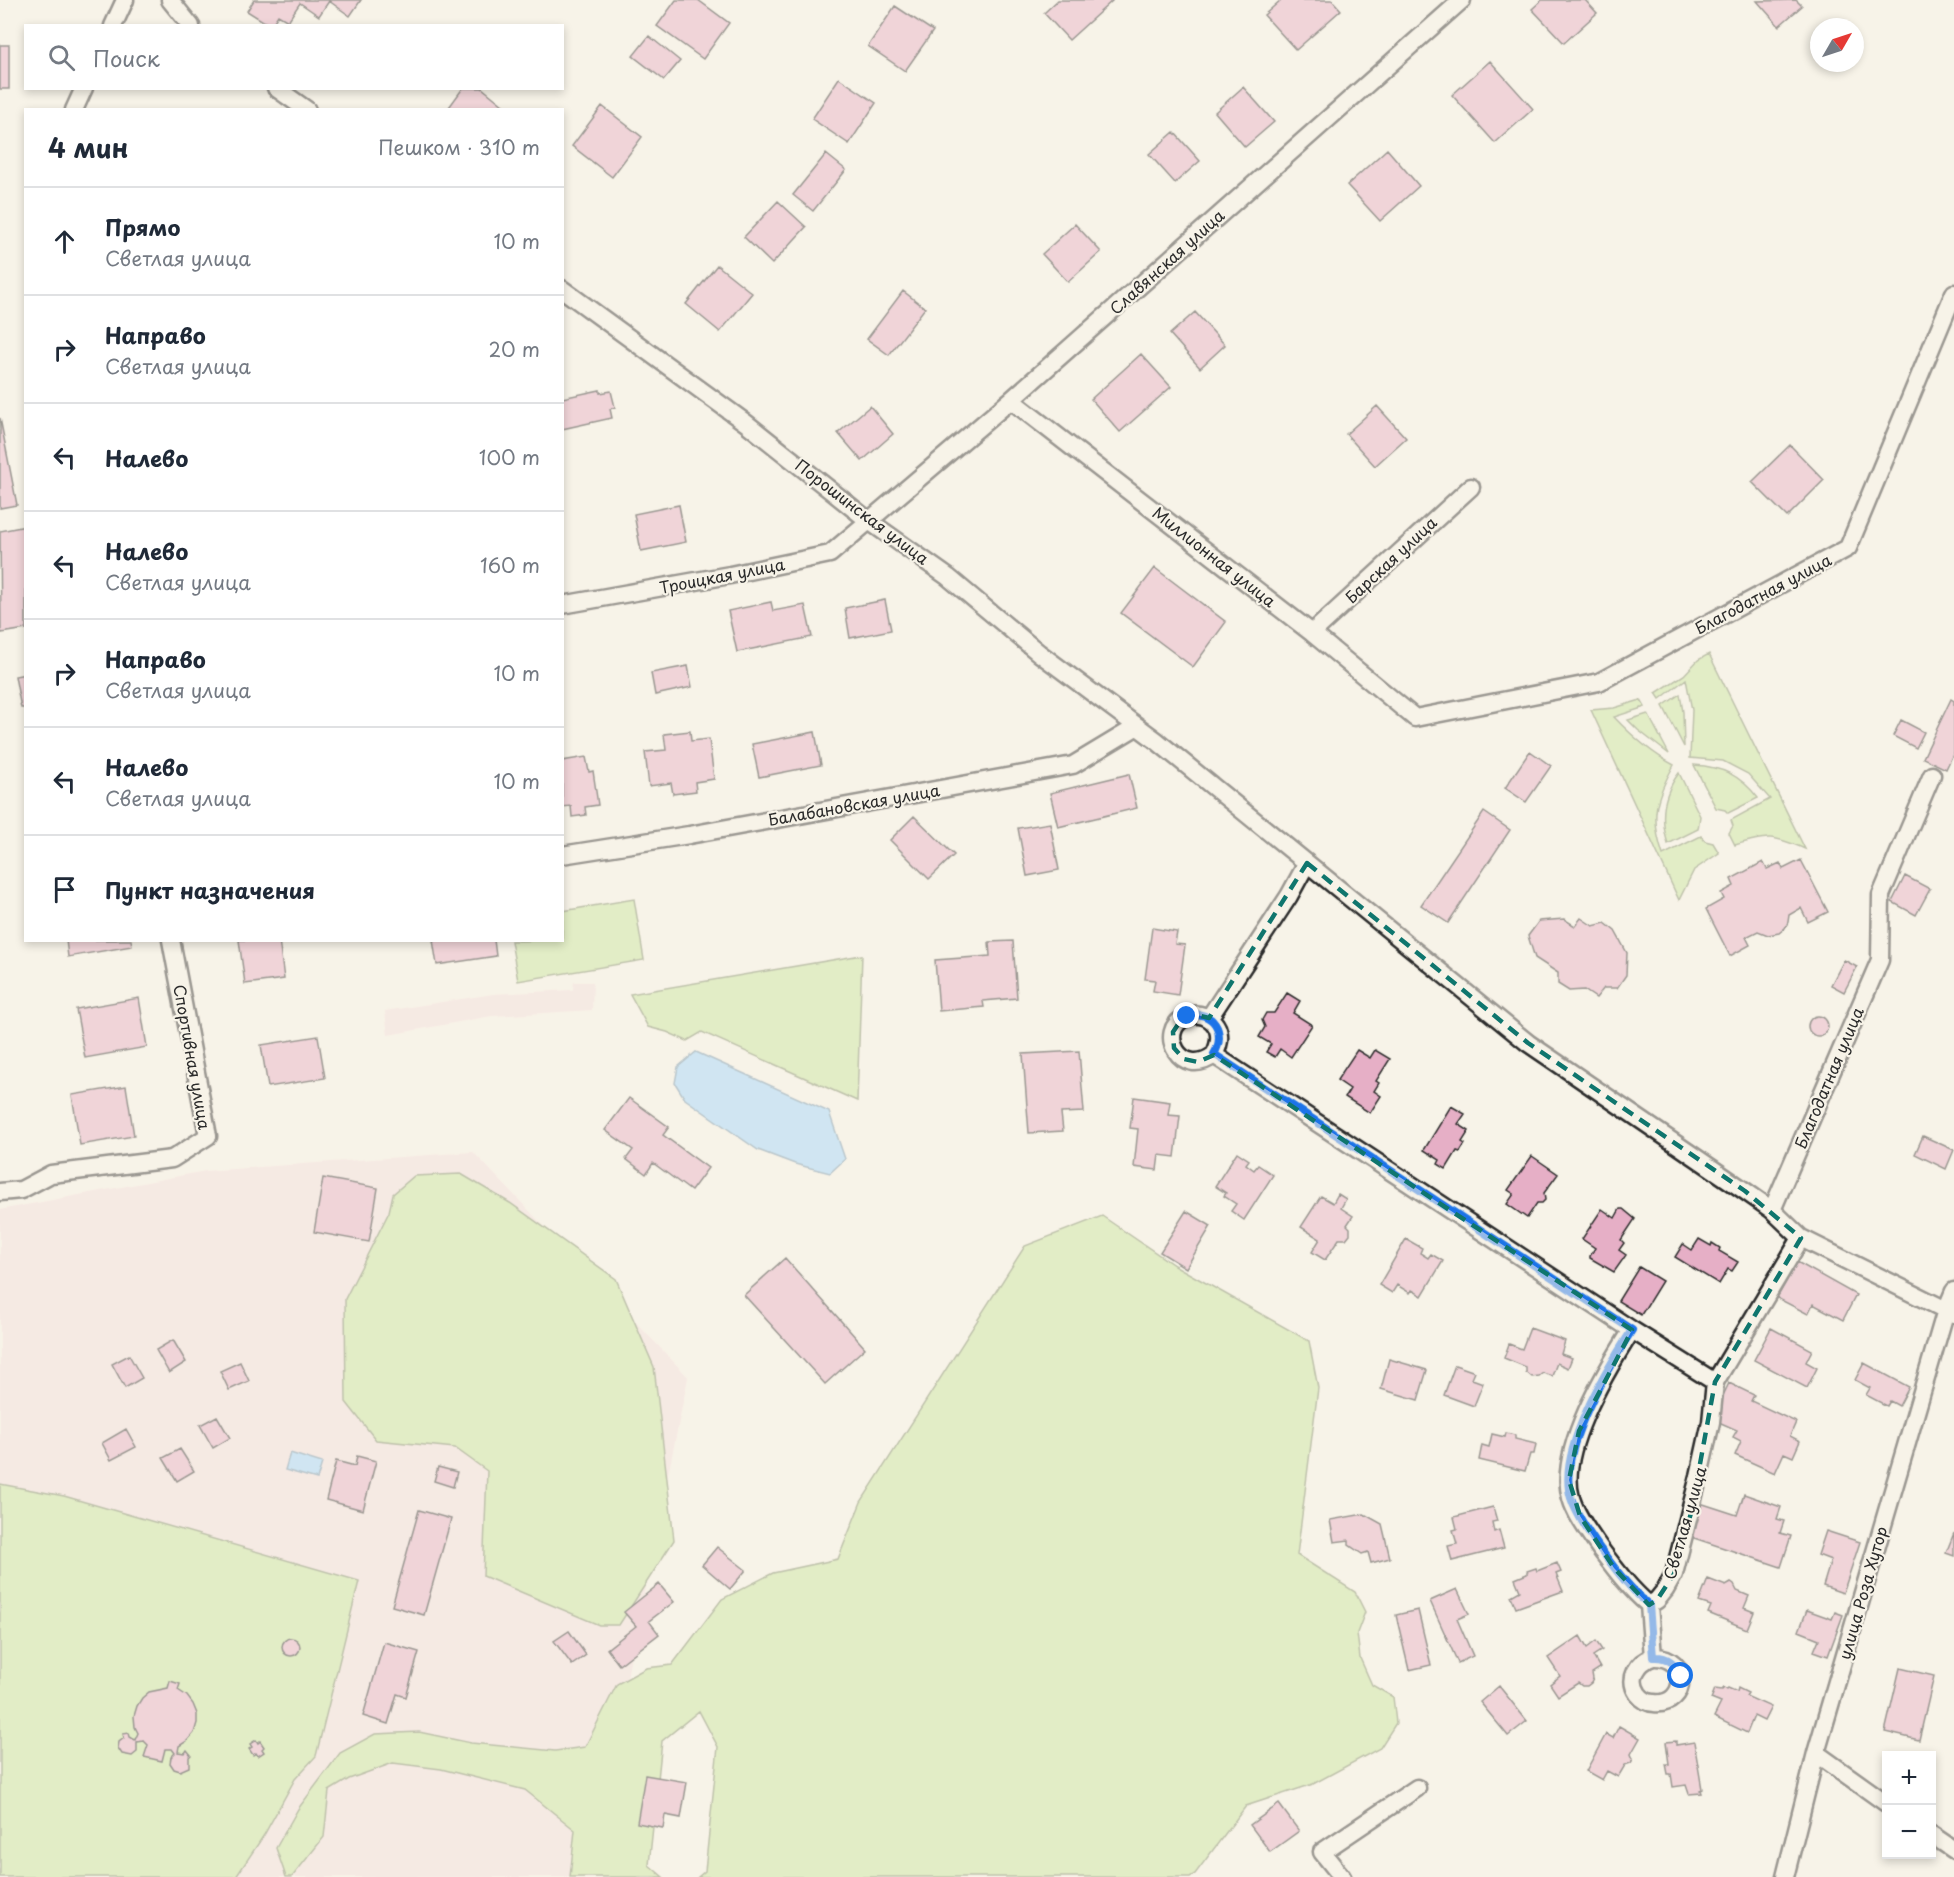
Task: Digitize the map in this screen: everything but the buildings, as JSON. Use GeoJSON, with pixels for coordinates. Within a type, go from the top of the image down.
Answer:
{"type":"FeatureCollection","features":[{"type":"Feature","properties":{"kind":"street"},"geometry":{"type":"LineString","coordinates":[[114,24],[125,0]]}},
{"type":"Feature","properties":{"kind":"street"},"geometry":{"type":"LineString","coordinates":[[170,0],[189,24]]}},
{"type":"Feature","properties":{"kind":"street","name":"Славянская улица"},"geometry":{"type":"LineString","coordinates":[[869,521],[1011,400],[1462,0]]}},
{"type":"Feature","properties":{"kind":"street"},"geometry":{"type":"LineString","coordinates":[[75,108],[83,90]]}},
{"type":"Feature","properties":{"kind":"street"},"geometry":{"type":"LineString","coordinates":[[279,90],[304,108]]}},
{"type":"Feature","properties":{"kind":"street","name":"Порошинская улица"},"geometry":{"type":"LineString","coordinates":[[564,290],[746,423],[869,521],[948,577],[1039,653],[1157,741],[1528,1043],[1772,1210],[1801,1238],[1950,1312]]}},
{"type":"Feature","properties":{"kind":"street","name":"Благодатная улица"},"geometry":{"type":"LineString","coordinates":[[1414,718],[1599,682],[1848,548],[1954,293]]}},
{"type":"Feature","properties":{"kind":"street","name":"Миллионная улица"},"geometry":{"type":"LineString","coordinates":[[1011,400],[1312,633],[1414,718]]}},
{"type":"Feature","properties":{"kind":"street","name":"Барская улица"},"geometry":{"type":"LineString","coordinates":[[1312,633],[1471,487]]}},
{"type":"Feature","properties":{"kind":"street","name":"Троицкая улица"},"geometry":{"type":"LineString","coordinates":[[564,605],[730,575],[830,554],[869,521]]}},
{"type":"Feature","properties":{"kind":"street","name":"Балабановская улица"},"geometry":{"type":"LineString","coordinates":[[564,855],[689,835],[1073,765],[1136,727]]}},
{"type":"Feature","properties":{"kind":"street","name":"Благодатная улица"},"geometry":{"type":"LineString","coordinates":[[1772,1210],[1880,960],[1881,895],[1932,774]]}},
{"type":"Feature","properties":{"kind":"street"},"geometry":{"type":"LineString","coordinates":[[1209,1018],[1289,896],[1307,863]]}},
{"type":"Feature","properties":{"kind":"street","name":"Спортивная улица"},"geometry":{"type":"LineString","coordinates":[[0,1192],[21,1190],[51,1174],[172,1159],[208,1136],[171,942]]}},
{"type":"Feature","properties":{"kind":"street"},"geometry":{"type":"LineString","coordinates":[[1193,1014],[1209,1018],[1216,1025],[1220,1033],[1219,1047],[1214,1054],[1207,1060],[1192,1062],[1179,1054],[1172,1041],[1176,1026],[1181,1020],[1193,1014]]}},
{"type":"Feature","properties":{"kind":"street"},"geometry":{"type":"LineString","coordinates":[[1214,1054],[1632,1330],[1715,1382]]}},
{"type":"Feature","properties":{"kind":"street","name":"Светлая улица"},"geometry":{"type":"LineString","coordinates":[[1649,1605],[1657,1600],[1674,1574],[1700,1476],[1711,1422],[1715,1382],[1801,1238]]}},
{"type":"Feature","properties":{"kind":"street","name":"улица Роза Хутор"},"geometry":{"type":"LineString","coordinates":[[1785,1877],[1816,1753],[1950,1312],[1954,1291]]}},
{"type":"Feature","properties":{"kind":"street"},"geometry":{"type":"LineString","coordinates":[[1632,1330],[1599,1385],[1579,1431],[1570,1459],[1569,1480],[1571,1498],[1596,1542],[1632,1590],[1649,1605],[1653,1657]]}},
{"type":"Feature","properties":{"kind":"street"},"geometry":{"type":"LineString","coordinates":[[1816,1753],[1882,1799]]}},
{"type":"Feature","properties":{"kind":"street"},"geometry":{"type":"LineString","coordinates":[[1342,1877],[1322,1852],[1417,1788]]}},
{"type":"Feature","properties":{"kind":"street"},"geometry":{"type":"LineString","coordinates":[[1936,1837],[1954,1850]]}},
{"type":"Feature","properties":{"kind":"highlighted area"},"geometry":{"type":"Polygon","coordinates":[[[1307,863],[1528,1043],[1745,1191],[1801,1238],[1715,1382],[1691,1513],[1674,1574],[1657,1600],[1649,1605],[1614,1568],[1580,1516],[1569,1480],[1579,1431],[1632,1330],[1214,1055],[1198,1062],[1184,1059],[1174,1048],[1173,1032],[1181,1020],[1193,1014],[1209,1018],[1307,863]]]}},
{"type":"Feature","properties":{"kind":"shaded area"},"geometry":{"type":"Polygon","coordinates":[[[574,982],[593,982],[592,1010],[491,1016],[388,1035],[385,1011],[494,994],[573,990],[574,982]]]}},
{"type":"Feature","properties":{"kind":"shaded area"},"geometry":{"type":"Polygon","coordinates":[[[473,1152],[688,1377],[630,1661],[592,1877],[0,1877],[0,1210],[206,1171],[473,1152]]]}},
{"type":"Feature","properties":{"kind":"green space"},"geometry":{"type":"Polygon","coordinates":[[[1709,654],[1805,849],[1770,838],[1755,839],[1735,845],[1729,833],[1733,826],[1731,820],[1770,799],[1748,774],[1723,761],[1690,758],[1692,710],[1686,679],[1660,699],[1656,693],[1684,675],[1698,660],[1709,654]]]}},
{"type":"Feature","properties":{"kind":"green space"},"geometry":{"type":"Polygon","coordinates":[[[1680,694],[1683,712],[1684,747],[1663,706],[1680,694]]]}},
{"type":"Feature","properties":{"kind":"green space"},"geometry":{"type":"Polygon","coordinates":[[[1641,700],[1645,707],[1614,717],[1642,744],[1674,765],[1662,788],[1656,808],[1657,829],[1663,855],[1701,836],[1705,841],[1713,843],[1719,853],[1694,870],[1679,900],[1591,710],[1614,708],[1641,700]]]}},
{"type":"Feature","properties":{"kind":"green space"},"geometry":{"type":"Polygon","coordinates":[[[1648,714],[1669,754],[1628,720],[1648,714]]]}},
{"type":"Feature","properties":{"kind":"green space"},"geometry":{"type":"Polygon","coordinates":[[[1694,765],[1722,770],[1730,774],[1744,783],[1758,798],[1728,813],[1716,808],[1694,765]]]}},
{"type":"Feature","properties":{"kind":"green space"},"geometry":{"type":"Polygon","coordinates":[[[1679,773],[1700,816],[1698,829],[1668,844],[1664,825],[1664,807],[1669,789],[1679,773]]]}},
{"type":"Feature","properties":{"kind":"green space"},"geometry":{"type":"Polygon","coordinates":[[[634,899],[644,960],[518,981],[511,942],[564,942],[564,911],[634,899]]]}},
{"type":"Feature","properties":{"kind":"green space"},"geometry":{"type":"Polygon","coordinates":[[[862,955],[857,1101],[702,1032],[687,1041],[648,1027],[630,994],[862,955]]]}},
{"type":"Feature","properties":{"kind":"green space"},"geometry":{"type":"Polygon","coordinates":[[[461,1174],[510,1203],[616,1279],[654,1367],[674,1540],[619,1625],[599,1625],[483,1576],[487,1471],[455,1448],[376,1440],[346,1402],[345,1299],[389,1212],[393,1194],[414,1176],[461,1174]]]}},
{"type":"Feature","properties":{"kind":"green space"},"geometry":{"type":"Polygon","coordinates":[[[1102,1216],[1174,1265],[1309,1341],[1318,1388],[1297,1555],[1355,1592],[1365,1612],[1357,1633],[1360,1658],[1372,1685],[1393,1697],[1396,1723],[1380,1748],[1313,1784],[1246,1806],[1195,1874],[1190,1877],[698,1877],[705,1871],[718,1747],[699,1711],[662,1741],[649,1865],[663,1877],[570,1877],[575,1830],[525,1790],[441,1769],[393,1763],[349,1779],[329,1791],[324,1837],[292,1877],[286,1877],[276,1848],[298,1809],[340,1753],[375,1734],[419,1732],[471,1743],[555,1751],[585,1747],[617,1684],[646,1668],[672,1665],[722,1599],[773,1573],[838,1559],[861,1502],[1025,1246],[1102,1216]]]}},
{"type":"Feature","properties":{"kind":"green space"},"geometry":{"type":"Polygon","coordinates":[[[0,1484],[64,1496],[359,1581],[316,1756],[295,1779],[264,1835],[236,1877],[0,1877],[0,1484]]]}},
{"type":"Feature","properties":{"kind":"water"},"geometry":{"type":"Polygon","coordinates":[[[696,1052],[829,1112],[845,1159],[830,1173],[795,1164],[758,1150],[685,1099],[675,1083],[678,1067],[696,1052]]]}},
{"type":"Feature","properties":{"kind":"water"},"geometry":{"type":"Polygon","coordinates":[[[290,1453],[322,1463],[317,1479],[285,1470],[290,1453]]]}},
{"type":"Feature","properties":{"kind":"route"},"geometry":{"type":"LineString","coordinates":[[1187,1016],[1200,1015],[1209,1018],[1216,1025],[1220,1039],[1219,1047],[1214,1054],[1632,1330],[1599,1385],[1579,1431],[1570,1459],[1571,1498],[1614,1568],[1632,1590],[1649,1605],[1653,1657],[1660,1656],[1674,1663],[1681,1676]]}}]}
